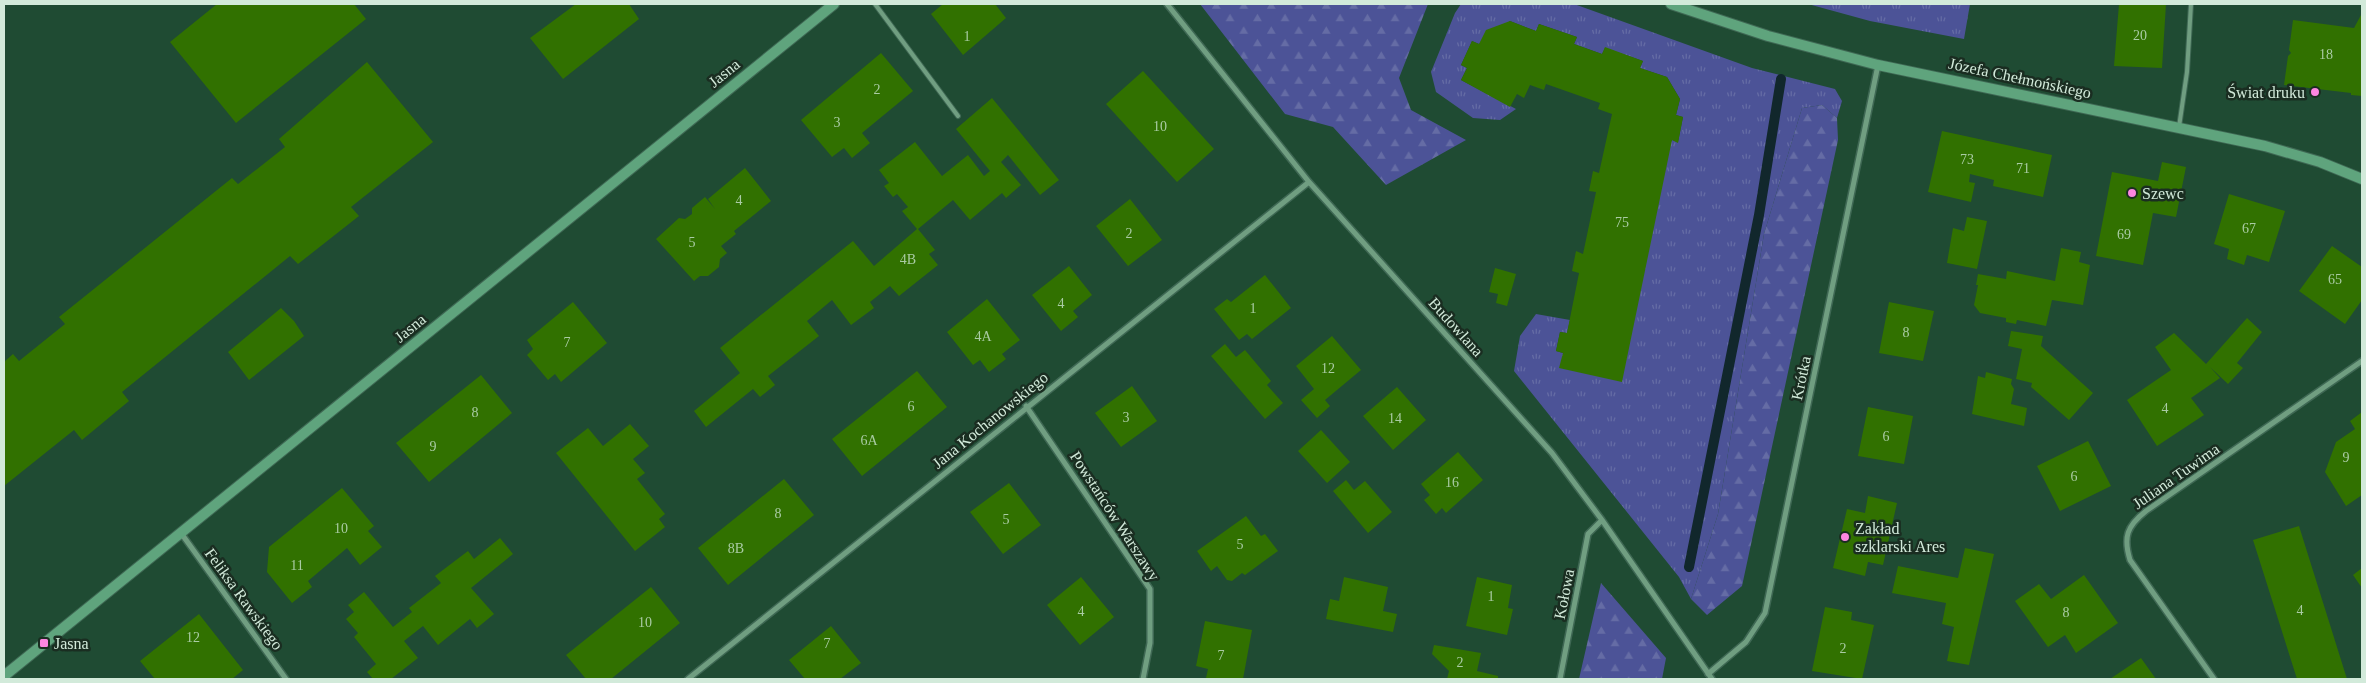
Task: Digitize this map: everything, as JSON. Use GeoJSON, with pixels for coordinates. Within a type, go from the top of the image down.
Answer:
{"type":"FeatureCollection","features":[{"type":"Feature","properties":{"kind":"street","name":"Jasna"},"geometry":{"type":"LineString","coordinates":[[4,676],[834,4]]}},
{"type":"Feature","properties":{"kind":"street","name":"Budowlana"},"geometry":{"type":"LineString","coordinates":[[1167,4],[1309,182],[1552,453],[1602,520],[1712,679]]}},
{"type":"Feature","properties":{"kind":"street","name":"Józefa Chełmońskiego"},"geometry":{"type":"LineString","coordinates":[[1671,4],[1768,36],[1878,65],[2265,146],[2320,162],[2362,179]]}},
{"type":"Feature","properties":{"kind":"street","name":"Krótka"},"geometry":{"type":"LineString","coordinates":[[1708,674],[1746,642],[1765,613],[1878,65]]}},
{"type":"Feature","properties":{"kind":"street","name":"Jana Kochanowskiego"},"geometry":{"type":"LineString","coordinates":[[688,679],[1026,406],[1309,182]]}},
{"type":"Feature","properties":{"kind":"street","name":"Juliana Tuwima"},"geometry":{"type":"LineString","coordinates":[[2214,679],[2130,560],[2125,545],[2128,531],[2135,519],[2146,511],[2362,361]]}},
{"type":"Feature","properties":{"kind":"street","name":"Powstańców Warszawy"},"geometry":{"type":"LineString","coordinates":[[1026,406],[1150,589],[1150,643],[1143,679]]}},
{"type":"Feature","properties":{"kind":"street","name":"Kołowa"},"geometry":{"type":"LineString","coordinates":[[1560,679],[1588,534],[1602,520]]}},
{"type":"Feature","properties":{"kind":"street","name":"Feliksa Rawskiego"},"geometry":{"type":"LineString","coordinates":[[181,533],[286,679]]}},
{"type":"Feature","properties":{"kind":"lane"},"geometry":{"type":"LineString","coordinates":[[875,4],[958,116]]}},
{"type":"Feature","properties":{"kind":"lane"},"geometry":{"type":"LineString","coordinates":[[2179,127],[2188,72],[2191,4]]}},
{"type":"Feature","properties":{"kind":"green space"},"geometry":{"type":"Polygon","coordinates":[[[1200,4],[1428,4],[1399,78],[1411,110],[1466,140],[1386,185],[1333,127],[1285,114],[1200,4]]]}},
{"type":"Feature","properties":{"kind":"green space"},"geometry":{"type":"Polygon","coordinates":[[[1461,4],[1574,4],[1752,68],[1835,89],[1842,101],[1837,118],[1822,105],[1802,108],[1764,234],[1718,514],[1691,599],[1679,577],[1514,371],[1520,336],[1536,314],[1570,320],[1567,333],[1560,332],[1556,351],[1563,353],[1672,140],[1678,142],[1683,117],[1676,115],[1680,99],[1667,77],[1640,68],[1643,61],[1605,48],[1602,54],[1574,44],[1577,37],[1539,24],[1536,31],[1510,21],[1479,44],[1472,41],[1461,65],[1467,68],[1461,80],[1516,109],[1500,120],[1473,118],[1436,92],[1431,72],[1455,13],[1461,4]]]}},
{"type":"Feature","properties":{"kind":"green space"},"geometry":{"type":"Polygon","coordinates":[[[1808,4],[1970,4],[1964,39],[1870,21],[1808,4]]]}},
{"type":"Feature","properties":{"kind":"green space"},"geometry":{"type":"Polygon","coordinates":[[[1822,105],[1837,118],[1838,140],[1742,586],[1707,615],[1691,599],[1718,514],[1764,234],[1802,108],[1822,105]]]}},
{"type":"Feature","properties":{"kind":"green space"},"geometry":{"type":"Polygon","coordinates":[[[1601,583],[1666,658],[1662,679],[1579,679],[1601,583]]]}},
{"type":"Feature","properties":{"kind":"building"},"geometry":{"type":"Polygon","coordinates":[[[217,4],[354,4],[366,19],[236,123],[170,42],[217,4]]]}},
{"type":"Feature","properties":{"kind":"building"},"geometry":{"type":"Polygon","coordinates":[[[576,4],[629,4],[639,19],[563,79],[530,38],[576,4]]]}},
{"type":"Feature","properties":{"kind":"building"},"geometry":{"type":"Polygon","coordinates":[[[943,4],[995,4],[1006,18],[963,55],[931,14],[943,4]]]}},
{"type":"Feature","properties":{"kind":"building"},"geometry":{"type":"Polygon","coordinates":[[[2119,4],[2166,4],[2162,68],[2114,66],[2119,4]]]}},
{"type":"Feature","properties":{"kind":"building"},"geometry":{"type":"Polygon","coordinates":[[[2361,15],[2362,96],[2284,85],[2288,56],[2291,53],[2289,50],[2293,20],[2354,28],[2361,15]]]}},
{"type":"Feature","properties":{"kind":"building"},"geometry":{"type":"Polygon","coordinates":[[[1510,21],[1536,31],[1539,24],[1577,37],[1574,44],[1602,54],[1605,47],[1643,61],[1640,68],[1667,77],[1680,99],[1676,115],[1683,117],[1678,143],[1672,140],[1622,382],[1559,368],[1563,353],[1556,351],[1560,332],[1567,333],[1579,273],[1572,271],[1576,251],[1583,254],[1596,192],[1589,191],[1593,171],[1599,173],[1612,114],[1598,109],[1600,103],[1546,84],[1544,90],[1530,85],[1524,98],[1517,94],[1510,107],[1461,80],[1467,68],[1461,65],[1472,41],[1479,44],[1486,30],[1510,21]]]}},
{"type":"Feature","properties":{"kind":"building"},"geometry":{"type":"Polygon","coordinates":[[[881,53],[913,91],[862,133],[870,143],[852,158],[844,148],[832,157],[801,120],[881,53]]]}},
{"type":"Feature","properties":{"kind":"building"},"geometry":{"type":"Polygon","coordinates":[[[367,62],[433,142],[351,207],[359,216],[298,264],[290,256],[122,392],[129,401],[82,440],[74,430],[4,486],[4,362],[13,354],[19,361],[65,324],[59,317],[232,178],[238,184],[285,147],[279,139],[367,62]]]}},
{"type":"Feature","properties":{"kind":"building"},"geometry":{"type":"Polygon","coordinates":[[[1143,71],[1214,149],[1177,182],[1106,104],[1143,71]]]}},
{"type":"Feature","properties":{"kind":"building"},"geometry":{"type":"Polygon","coordinates":[[[992,98],[1059,180],[1040,195],[1008,155],[1001,162],[1021,185],[1006,198],[1002,193],[970,220],[953,200],[918,229],[935,250],[929,254],[938,265],[899,296],[890,286],[870,302],[874,308],[851,325],[832,300],[807,321],[819,336],[768,376],[775,385],[760,397],[753,389],[706,427],[694,411],[740,373],[720,348],[853,241],[874,266],[917,229],[902,211],[908,207],[897,194],[893,197],[884,186],[889,183],[879,170],[915,142],[942,176],[968,155],[984,176],[990,171],[956,129],[992,98]]]}},
{"type":"Feature","properties":{"kind":"building"},"geometry":{"type":"Polygon","coordinates":[[[1942,131],[2052,155],[2043,197],[1993,186],[1994,180],[1970,174],[1969,182],[1975,183],[1971,202],[1928,192],[1942,131]]]}},
{"type":"Feature","properties":{"kind":"building"},"geometry":{"type":"Polygon","coordinates":[[[2162,162],[2186,167],[2176,217],[2153,213],[2143,265],[2096,256],[2112,172],[2158,181],[2162,162]]]}},
{"type":"Feature","properties":{"kind":"building"},"geometry":{"type":"Polygon","coordinates":[[[745,168],[771,201],[734,231],[736,234],[721,246],[727,253],[720,259],[719,267],[708,276],[700,276],[694,281],[656,239],[679,218],[685,219],[692,214],[692,208],[705,197],[715,209],[708,199],[745,168]]]}},
{"type":"Feature","properties":{"kind":"building"},"geometry":{"type":"Polygon","coordinates":[[[2229,194],[2285,211],[2269,262],[2247,255],[2244,265],[2227,259],[2229,249],[2214,244],[2229,194]]]}},
{"type":"Feature","properties":{"kind":"building"},"geometry":{"type":"Polygon","coordinates":[[[1130,199],[1162,240],[1128,266],[1096,226],[1130,199]]]}},
{"type":"Feature","properties":{"kind":"building"},"geometry":{"type":"Polygon","coordinates":[[[1967,217],[1987,221],[1977,269],[1947,263],[1953,228],[1964,231],[1967,217]]]}},
{"type":"Feature","properties":{"kind":"building"},"geometry":{"type":"Polygon","coordinates":[[[2332,246],[2362,267],[2362,300],[2345,324],[2299,291],[2332,246]]]}},
{"type":"Feature","properties":{"kind":"building"},"geometry":{"type":"Polygon","coordinates":[[[2061,248],[2081,252],[2079,262],[2090,265],[2083,305],[2052,300],[2046,326],[2017,320],[2016,324],[2006,322],[2006,318],[1980,313],[1974,305],[1978,274],[2006,279],[2007,271],[2055,281],[2061,248]]]}},
{"type":"Feature","properties":{"kind":"building"},"geometry":{"type":"Polygon","coordinates":[[[1069,266],[1092,295],[1073,311],[1078,317],[1061,331],[1032,295],[1069,266]]]}},
{"type":"Feature","properties":{"kind":"building"},"geometry":{"type":"Polygon","coordinates":[[[1495,268],[1516,274],[1507,306],[1496,303],[1498,294],[1489,292],[1495,268]]]}},
{"type":"Feature","properties":{"kind":"building"},"geometry":{"type":"Polygon","coordinates":[[[1265,275],[1291,308],[1252,339],[1247,334],[1239,340],[1214,309],[1227,299],[1231,302],[1265,275]]]}},
{"type":"Feature","properties":{"kind":"building"},"geometry":{"type":"Polygon","coordinates":[[[987,299],[1020,340],[1002,354],[1006,359],[989,372],[980,360],[973,365],[947,332],[987,299]]]}},
{"type":"Feature","properties":{"kind":"building"},"geometry":{"type":"Polygon","coordinates":[[[573,302],[607,343],[561,382],[555,374],[548,380],[527,355],[533,349],[527,340],[573,302]]]}},
{"type":"Feature","properties":{"kind":"building"},"geometry":{"type":"Polygon","coordinates":[[[1889,302],[1934,311],[1923,361],[1879,353],[1889,302]]]}},
{"type":"Feature","properties":{"kind":"building"},"geometry":{"type":"Polygon","coordinates":[[[281,308],[294,321],[304,336],[249,380],[228,352],[281,308]]]}},
{"type":"Feature","properties":{"kind":"building"},"geometry":{"type":"Polygon","coordinates":[[[2247,318],[2262,332],[2237,363],[2243,368],[2228,384],[2210,367],[2220,378],[2191,398],[2204,415],[2157,446],[2127,400],[2171,370],[2155,347],[2174,333],[2206,364],[2247,318]]]}},
{"type":"Feature","properties":{"kind":"building"},"geometry":{"type":"Polygon","coordinates":[[[2011,331],[2043,336],[2041,346],[2093,393],[2069,420],[2031,387],[2032,383],[2016,379],[2022,349],[2008,346],[2011,331]]]}},
{"type":"Feature","properties":{"kind":"building"},"geometry":{"type":"Polygon","coordinates":[[[1332,336],[1361,370],[1325,400],[1330,406],[1317,418],[1301,400],[1314,389],[1296,366],[1332,336]]]}},
{"type":"Feature","properties":{"kind":"building"},"geometry":{"type":"Polygon","coordinates":[[[1225,344],[1236,357],[1245,350],[1271,381],[1267,385],[1283,403],[1265,419],[1211,356],[1225,344]]]}},
{"type":"Feature","properties":{"kind":"building"},"geometry":{"type":"Polygon","coordinates":[[[917,371],[947,407],[862,476],[832,439],[917,371]]]}},
{"type":"Feature","properties":{"kind":"building"},"geometry":{"type":"Polygon","coordinates":[[[1986,372],[2012,379],[2011,384],[2014,389],[2011,404],[2027,408],[2024,426],[1972,414],[1978,376],[1985,378],[1986,372]]]}},
{"type":"Feature","properties":{"kind":"building"},"geometry":{"type":"Polygon","coordinates":[[[481,375],[512,413],[429,482],[396,443],[481,375]]]}},
{"type":"Feature","properties":{"kind":"building"},"geometry":{"type":"Polygon","coordinates":[[[1132,386],[1157,421],[1121,447],[1095,413],[1132,386]]]}},
{"type":"Feature","properties":{"kind":"building"},"geometry":{"type":"Polygon","coordinates":[[[1397,387],[1426,420],[1393,450],[1363,416],[1397,387]]]}},
{"type":"Feature","properties":{"kind":"building"},"geometry":{"type":"Polygon","coordinates":[[[1868,407],[1913,416],[1904,464],[1858,456],[1868,407]]]}},
{"type":"Feature","properties":{"kind":"building"},"geometry":{"type":"Polygon","coordinates":[[[2362,412],[2362,495],[2346,506],[2325,472],[2336,442],[2355,429],[2350,421],[2362,412]]]}},
{"type":"Feature","properties":{"kind":"building"},"geometry":{"type":"Polygon","coordinates":[[[630,424],[649,446],[633,459],[645,473],[637,479],[665,514],[659,519],[665,527],[635,551],[556,453],[588,428],[603,446],[630,424]]]}},
{"type":"Feature","properties":{"kind":"building"},"geometry":{"type":"Polygon","coordinates":[[[1321,430],[1350,462],[1327,483],[1298,451],[1321,430]]]}},
{"type":"Feature","properties":{"kind":"building"},"geometry":{"type":"Polygon","coordinates":[[[2088,441],[2111,486],[2060,511],[2037,466],[2088,441]]]}},
{"type":"Feature","properties":{"kind":"building"},"geometry":{"type":"Polygon","coordinates":[[[1458,452],[1483,480],[1446,513],[1442,508],[1436,514],[1424,500],[1430,495],[1421,484],[1458,452]]]}},
{"type":"Feature","properties":{"kind":"building"},"geometry":{"type":"Polygon","coordinates":[[[784,479],[814,515],[728,585],[698,548],[784,479]]]}},
{"type":"Feature","properties":{"kind":"building"},"geometry":{"type":"Polygon","coordinates":[[[1346,480],[1354,490],[1365,481],[1392,512],[1368,533],[1333,491],[1346,480]]]}},
{"type":"Feature","properties":{"kind":"building"},"geometry":{"type":"Polygon","coordinates":[[[1009,483],[1041,525],[1003,554],[970,512],[1009,483]]]}},
{"type":"Feature","properties":{"kind":"building"},"geometry":{"type":"Polygon","coordinates":[[[342,488],[374,526],[368,531],[382,547],[360,565],[347,548],[308,581],[312,587],[292,603],[267,572],[269,547],[342,488]]]}},
{"type":"Feature","properties":{"kind":"building"},"geometry":{"type":"Polygon","coordinates":[[[1868,496],[1897,503],[1883,565],[1868,562],[1865,576],[1833,568],[1847,509],[1865,513],[1868,496]]]}},
{"type":"Feature","properties":{"kind":"building"},"geometry":{"type":"Polygon","coordinates":[[[1246,516],[1261,536],[1265,534],[1278,551],[1245,575],[1242,573],[1232,581],[1227,580],[1217,566],[1211,571],[1197,551],[1246,516]]]}},
{"type":"Feature","properties":{"kind":"building"},"geometry":{"type":"Polygon","coordinates":[[[2299,526],[2347,679],[2297,679],[2253,540],[2299,526]]]}},
{"type":"Feature","properties":{"kind":"building"},"geometry":{"type":"Polygon","coordinates":[[[500,538],[513,554],[471,588],[494,614],[477,628],[470,619],[438,645],[423,626],[404,641],[418,658],[391,679],[373,679],[367,672],[376,664],[354,637],[358,633],[346,619],[354,612],[348,605],[364,592],[393,627],[412,612],[409,608],[441,583],[435,576],[468,551],[474,559],[500,538]]]}},
{"type":"Feature","properties":{"kind":"building"},"geometry":{"type":"Polygon","coordinates":[[[1965,548],[1994,554],[1969,665],[1947,661],[1954,627],[1942,624],[1946,603],[1892,593],[1898,566],[1958,578],[1965,548]]]}},
{"type":"Feature","properties":{"kind":"building"},"geometry":{"type":"Polygon","coordinates":[[[2362,568],[2362,588],[2353,575],[2362,568]]]}},
{"type":"Feature","properties":{"kind":"building"},"geometry":{"type":"Polygon","coordinates":[[[2084,575],[2118,623],[2076,653],[2065,635],[2048,647],[2015,601],[2039,584],[2051,599],[2084,575]]]}},
{"type":"Feature","properties":{"kind":"building"},"geometry":{"type":"Polygon","coordinates":[[[1081,577],[1114,617],[1080,645],[1047,605],[1081,577]]]}},
{"type":"Feature","properties":{"kind":"building"},"geometry":{"type":"Polygon","coordinates":[[[1344,577],[1388,587],[1383,611],[1397,614],[1393,632],[1326,619],[1330,599],[1339,601],[1344,577]]]}},
{"type":"Feature","properties":{"kind":"building"},"geometry":{"type":"Polygon","coordinates":[[[1477,577],[1512,585],[1508,608],[1513,609],[1507,635],[1466,626],[1477,577]]]}},
{"type":"Feature","properties":{"kind":"building"},"geometry":{"type":"Polygon","coordinates":[[[651,587],[680,623],[611,679],[586,679],[566,655],[651,587]]]}},
{"type":"Feature","properties":{"kind":"building"},"geometry":{"type":"Polygon","coordinates":[[[1825,607],[1852,612],[1851,620],[1874,625],[1862,679],[1812,671],[1825,607]]]}},
{"type":"Feature","properties":{"kind":"building"},"geometry":{"type":"Polygon","coordinates":[[[199,614],[243,670],[232,679],[155,679],[140,661],[199,614]]]}},
{"type":"Feature","properties":{"kind":"building"},"geometry":{"type":"Polygon","coordinates":[[[1205,621],[1252,630],[1243,679],[1206,678],[1208,669],[1196,666],[1205,621]]]}},
{"type":"Feature","properties":{"kind":"building"},"geometry":{"type":"Polygon","coordinates":[[[831,626],[861,663],[840,679],[805,679],[789,660],[831,626]]]}},
{"type":"Feature","properties":{"kind":"building"},"geometry":{"type":"Polygon","coordinates":[[[1434,645],[1481,653],[1477,671],[1498,676],[1498,679],[1447,679],[1449,671],[1432,654],[1434,645]]]}},
{"type":"Feature","properties":{"kind":"building"},"geometry":{"type":"Polygon","coordinates":[[[2141,658],[2156,679],[2110,679],[2141,658]]]}},
{"type":"Feature","properties":{"kind":"waterway"},"geometry":{"type":"LineString","coordinates":[[1689,567],[1759,215],[1781,79]]}},
{"type":"Feature","properties":{"kind":"place","name":"Świat druku"},"geometry":{"type":"Point","coordinates":[2315,92]}},
{"type":"Feature","properties":{"kind":"place","name":"Szewc"},"geometry":{"type":"Point","coordinates":[2132,193]}},
{"type":"Feature","properties":{"kind":"place","name":"Zakład szklarski Ares"},"geometry":{"type":"Point","coordinates":[1845,537]}},
{"type":"Feature","properties":{"kind":"place","name":"Jasna"},"geometry":{"type":"Point","coordinates":[44,643]}}]}
